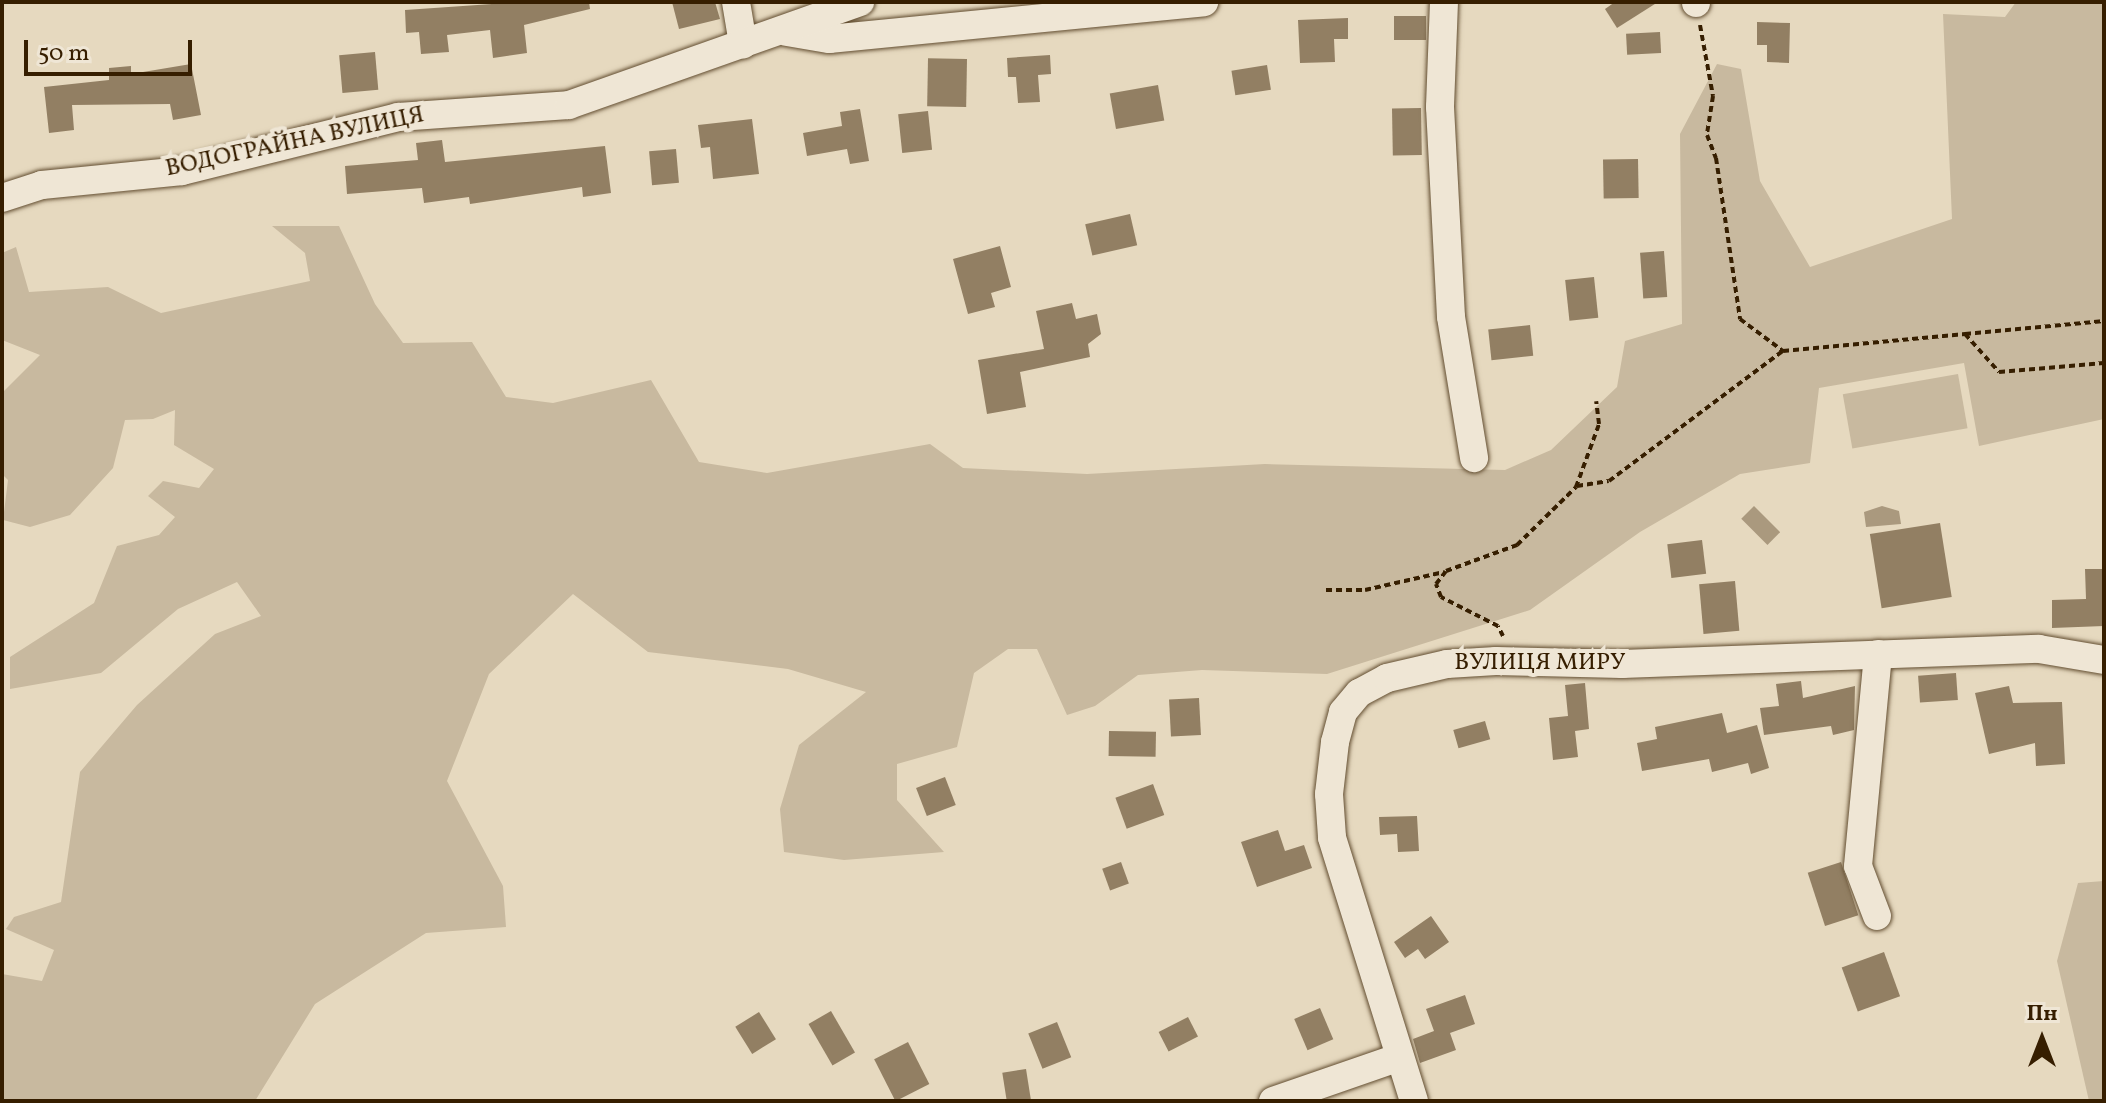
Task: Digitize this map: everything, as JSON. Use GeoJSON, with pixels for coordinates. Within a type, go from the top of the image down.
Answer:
{"type":"FeatureCollection","features":[{"type":"Feature","properties":{"kind":"street"},"geometry":{"type":"LineString","coordinates":[[736,2],[743,44]]}},
{"type":"Feature","properties":{"kind":"street","name":"ВОДОГРАЙНА ВУЛИЦЯ"},"geometry":{"type":"LineString","coordinates":[[2,198],[42,185],[182,171],[398,117],[569,105],[743,44],[787,32],[860,2]]}},
{"type":"Feature","properties":{"kind":"street"},"geometry":{"type":"LineString","coordinates":[[787,32],[829,39],[1204,2]]}},
{"type":"Feature","properties":{"kind":"street"},"geometry":{"type":"LineString","coordinates":[[1444,2],[1440,107],[1451,317],[1474,458]]}},
{"type":"Feature","properties":{"kind":"street","name":"ВУЛИЦЯ МИРУ"},"geometry":{"type":"LineString","coordinates":[[1414,1101],[1397,1058],[1332,837],[1329,794],[1335,742],[1343,712],[1359,693],[1387,678],[1447,664],[1496,661],[1622,664],[2039,649],[2104,660]]}},
{"type":"Feature","properties":{"kind":"street"},"geometry":{"type":"LineString","coordinates":[[1877,916],[1858,866],[1878,654]]}},
{"type":"Feature","properties":{"kind":"street"},"geometry":{"type":"LineString","coordinates":[[1273,1101],[1397,1058]]}},
{"type":"Feature","properties":{"kind":"path"},"geometry":{"type":"LineString","coordinates":[[1696,3],[1713,96],[1707,135],[1716,158],[1740,319],[1783,351]]}},
{"type":"Feature","properties":{"kind":"path"},"geometry":{"type":"LineString","coordinates":[[1576,487],[1609,481],[1783,351],[2104,321]]}},
{"type":"Feature","properties":{"kind":"path"},"geometry":{"type":"LineString","coordinates":[[1965,334],[1999,372],[2104,363]]}},
{"type":"Feature","properties":{"kind":"path"},"geometry":{"type":"LineString","coordinates":[[1326,590],[1365,590],[1446,571],[1517,545],[1576,487],[1599,424],[1596,401]]}},
{"type":"Feature","properties":{"kind":"path"},"geometry":{"type":"LineString","coordinates":[[1446,571],[1436,584],[1441,597],[1502,633],[1506,641],[1496,661]]}},
{"type":"Feature","properties":{"kind":"shaded area"},"geometry":{"type":"Polygon","coordinates":[[[2016,2],[2104,2],[2104,419],[1979,446],[1964,363],[1819,388],[1810,463],[1740,474],[1640,532],[1530,610],[1327,674],[1202,670],[1138,675],[1095,706],[1067,715],[1037,649],[1008,649],[974,673],[957,747],[897,764],[897,800],[944,852],[844,860],[784,852],[780,809],[799,745],[866,692],[788,669],[648,652],[573,594],[489,674],[447,781],[503,886],[506,927],[426,933],[315,1004],[255,1101],[2,1101],[2,974],[42,981],[54,950],[6,929],[14,917],[61,902],[80,772],[137,705],[215,634],[261,616],[237,582],[178,609],[101,673],[10,689],[10,657],[94,603],[117,546],[159,535],[175,517],[148,496],[163,481],[199,488],[214,469],[174,445],[175,410],[153,419],[125,420],[113,468],[70,515],[30,527],[3,520],[8,480],[2,474],[2,393],[40,355],[2,340],[2,253],[16,247],[29,292],[108,287],[161,313],[310,281],[305,253],[272,226],[339,226],[375,304],[403,343],[472,342],[506,397],[553,403],[651,380],[699,462],[767,473],[930,444],[963,468],[1087,474],[1265,464],[1505,470],[1551,450],[1617,387],[1625,341],[1682,324],[1680,134],[1717,64],[1741,69],[1760,181],[1810,267],[1952,219],[1943,14],[2005,17],[2016,2]]]}},
{"type":"Feature","properties":{"kind":"shaded area"},"geometry":{"type":"Polygon","coordinates":[[[1958,374],[1968,428],[1852,448],[1843,394],[1958,374]]]}},
{"type":"Feature","properties":{"kind":"shaded area"},"geometry":{"type":"Polygon","coordinates":[[[1754,506],[1780,532],[1767,545],[1741,519],[1754,506]]]}},
{"type":"Feature","properties":{"kind":"shaded area"},"geometry":{"type":"Polygon","coordinates":[[[1882,506],[1899,511],[1901,524],[1866,527],[1864,512],[1882,506]]]}},
{"type":"Feature","properties":{"kind":"shaded area"},"geometry":{"type":"Polygon","coordinates":[[[2104,881],[2104,1101],[2089,1101],[2057,961],[2078,883],[2104,881]]]}},
{"type":"Feature","properties":{"kind":"building"},"geometry":{"type":"Polygon","coordinates":[[[520,2],[589,2],[590,9],[524,25],[527,53],[493,58],[490,30],[447,35],[449,52],[421,54],[419,32],[406,33],[405,10],[520,2]]]}},
{"type":"Feature","properties":{"kind":"building"},"geometry":{"type":"Polygon","coordinates":[[[672,2],[715,2],[720,19],[679,29],[672,2]]]}},
{"type":"Feature","properties":{"kind":"building"},"geometry":{"type":"Polygon","coordinates":[[[1615,2],[1658,2],[1617,28],[1605,9],[1615,2]]]}},
{"type":"Feature","properties":{"kind":"building"},"geometry":{"type":"Polygon","coordinates":[[[1394,16],[1426,16],[1426,40],[1394,40],[1394,16]]]}},
{"type":"Feature","properties":{"kind":"building"},"geometry":{"type":"Polygon","coordinates":[[[1348,18],[1348,39],[1334,39],[1335,62],[1300,63],[1298,20],[1348,18]]]}},
{"type":"Feature","properties":{"kind":"building"},"geometry":{"type":"Polygon","coordinates":[[[1757,22],[1790,23],[1789,63],[1767,62],[1767,45],[1757,45],[1757,22]]]}},
{"type":"Feature","properties":{"kind":"building"},"geometry":{"type":"Polygon","coordinates":[[[1660,32],[1661,53],[1627,55],[1626,34],[1660,32]]]}},
{"type":"Feature","properties":{"kind":"building"},"geometry":{"type":"Polygon","coordinates":[[[375,52],[378,90],[342,93],[339,55],[375,52]]]}},
{"type":"Feature","properties":{"kind":"building"},"geometry":{"type":"Polygon","coordinates":[[[1050,55],[1051,74],[1038,75],[1040,102],[1018,103],[1016,77],[1008,77],[1007,58],[1050,55]]]}},
{"type":"Feature","properties":{"kind":"building"},"geometry":{"type":"Polygon","coordinates":[[[928,58],[967,59],[966,107],[927,106],[928,58]]]}},
{"type":"Feature","properties":{"kind":"building"},"geometry":{"type":"Polygon","coordinates":[[[191,64],[201,115],[173,120],[170,104],[72,105],[74,130],[49,133],[44,87],[109,80],[109,68],[131,66],[131,74],[191,64]]]}},
{"type":"Feature","properties":{"kind":"building"},"geometry":{"type":"Polygon","coordinates":[[[1267,65],[1271,90],[1235,95],[1231,71],[1267,65]]]}},
{"type":"Feature","properties":{"kind":"building"},"geometry":{"type":"Polygon","coordinates":[[[1158,85],[1164,120],[1116,129],[1110,94],[1158,85]]]}},
{"type":"Feature","properties":{"kind":"building"},"geometry":{"type":"Polygon","coordinates":[[[1421,108],[1422,155],[1393,155],[1392,109],[1421,108]]]}},
{"type":"Feature","properties":{"kind":"building"},"geometry":{"type":"Polygon","coordinates":[[[860,109],[869,161],[850,164],[847,149],[807,156],[803,133],[842,126],[840,112],[860,109]]]}},
{"type":"Feature","properties":{"kind":"building"},"geometry":{"type":"Polygon","coordinates":[[[928,111],[932,150],[902,153],[898,114],[928,111]]]}},
{"type":"Feature","properties":{"kind":"building"},"geometry":{"type":"Polygon","coordinates":[[[752,119],[759,174],[713,179],[710,147],[701,148],[698,125],[752,119]]]}},
{"type":"Feature","properties":{"kind":"building"},"geometry":{"type":"Polygon","coordinates":[[[442,140],[445,162],[605,146],[611,193],[583,197],[582,187],[470,204],[469,197],[424,203],[422,188],[347,194],[345,166],[418,160],[416,143],[442,140]]]}},
{"type":"Feature","properties":{"kind":"building"},"geometry":{"type":"Polygon","coordinates":[[[676,149],[679,183],[652,185],[649,151],[676,149]]]}},
{"type":"Feature","properties":{"kind":"building"},"geometry":{"type":"Polygon","coordinates":[[[1638,159],[1639,198],[1604,199],[1603,160],[1638,159]]]}},
{"type":"Feature","properties":{"kind":"building"},"geometry":{"type":"Polygon","coordinates":[[[1130,214],[1137,245],[1092,256],[1085,224],[1130,214]]]}},
{"type":"Feature","properties":{"kind":"building"},"geometry":{"type":"Polygon","coordinates":[[[1000,246],[1011,287],[991,293],[995,307],[968,314],[953,259],[1000,246]]]}},
{"type":"Feature","properties":{"kind":"building"},"geometry":{"type":"Polygon","coordinates":[[[1664,251],[1667,297],[1643,299],[1640,253],[1664,251]]]}},
{"type":"Feature","properties":{"kind":"building"},"geometry":{"type":"Polygon","coordinates":[[[1594,277],[1598,318],[1569,321],[1565,280],[1594,277]]]}},
{"type":"Feature","properties":{"kind":"building"},"geometry":{"type":"Polygon","coordinates":[[[1072,303],[1076,319],[1097,314],[1101,334],[1088,344],[1090,357],[1020,372],[1026,407],[987,414],[978,360],[1044,349],[1036,311],[1072,303]]]}},
{"type":"Feature","properties":{"kind":"building"},"geometry":{"type":"Polygon","coordinates":[[[1530,325],[1533,356],[1491,360],[1488,329],[1530,325]]]}},
{"type":"Feature","properties":{"kind":"building"},"geometry":{"type":"Polygon","coordinates":[[[1940,523],[1952,597],[1882,608],[1870,534],[1940,523]]]}},
{"type":"Feature","properties":{"kind":"building"},"geometry":{"type":"Polygon","coordinates":[[[1702,540],[1706,574],[1671,578],[1667,544],[1702,540]]]}},
{"type":"Feature","properties":{"kind":"building"},"geometry":{"type":"Polygon","coordinates":[[[2085,569],[2104,569],[2104,626],[2052,628],[2052,600],[2086,599],[2085,569]]]}},
{"type":"Feature","properties":{"kind":"building"},"geometry":{"type":"Polygon","coordinates":[[[1735,581],[1739,631],[1703,634],[1699,584],[1735,581]]]}},
{"type":"Feature","properties":{"kind":"building"},"geometry":{"type":"Polygon","coordinates":[[[1956,673],[1958,700],[1920,703],[1918,676],[1956,673]]]}},
{"type":"Feature","properties":{"kind":"building"},"geometry":{"type":"Polygon","coordinates":[[[1801,681],[1803,698],[1855,686],[1854,730],[1833,735],[1831,726],[1764,735],[1760,708],[1779,706],[1776,684],[1801,681]]]}},
{"type":"Feature","properties":{"kind":"building"},"geometry":{"type":"Polygon","coordinates":[[[1585,683],[1589,729],[1575,731],[1578,757],[1553,760],[1549,718],[1568,716],[1565,685],[1585,683]]]}},
{"type":"Feature","properties":{"kind":"building"},"geometry":{"type":"Polygon","coordinates":[[[2009,686],[2013,703],[2062,702],[2065,764],[2036,766],[2035,743],[1989,754],[1975,693],[2009,686]]]}},
{"type":"Feature","properties":{"kind":"building"},"geometry":{"type":"Polygon","coordinates":[[[1199,698],[1201,735],[1171,737],[1169,700],[1199,698]]]}},
{"type":"Feature","properties":{"kind":"building"},"geometry":{"type":"Polygon","coordinates":[[[1722,713],[1727,733],[1757,725],[1769,768],[1751,774],[1748,763],[1712,772],[1709,759],[1642,771],[1637,743],[1657,739],[1655,727],[1722,713]]]}},
{"type":"Feature","properties":{"kind":"building"},"geometry":{"type":"Polygon","coordinates":[[[1485,721],[1490,739],[1459,748],[1453,730],[1485,721]]]}},
{"type":"Feature","properties":{"kind":"building"},"geometry":{"type":"Polygon","coordinates":[[[1109,731],[1156,732],[1156,757],[1109,756],[1109,731]]]}},
{"type":"Feature","properties":{"kind":"building"},"geometry":{"type":"Polygon","coordinates":[[[945,777],[956,805],[927,816],[916,788],[945,777]]]}},
{"type":"Feature","properties":{"kind":"building"},"geometry":{"type":"Polygon","coordinates":[[[1153,784],[1164,815],[1127,829],[1115,798],[1153,784]]]}},
{"type":"Feature","properties":{"kind":"building"},"geometry":{"type":"Polygon","coordinates":[[[1417,816],[1419,851],[1398,852],[1397,834],[1380,835],[1379,817],[1417,816]]]}},
{"type":"Feature","properties":{"kind":"building"},"geometry":{"type":"Polygon","coordinates":[[[1278,830],[1285,851],[1304,845],[1312,868],[1257,887],[1241,842],[1278,830]]]}},
{"type":"Feature","properties":{"kind":"building"},"geometry":{"type":"Polygon","coordinates":[[[1121,862],[1129,884],[1110,890],[1102,869],[1121,862]]]}},
{"type":"Feature","properties":{"kind":"building"},"geometry":{"type":"Polygon","coordinates":[[[1841,862],[1858,915],[1825,926],[1808,873],[1841,862]]]}},
{"type":"Feature","properties":{"kind":"building"},"geometry":{"type":"Polygon","coordinates":[[[1431,916],[1449,942],[1425,959],[1418,949],[1405,958],[1394,942],[1431,916]]]}},
{"type":"Feature","properties":{"kind":"building"},"geometry":{"type":"Polygon","coordinates":[[[1884,952],[1900,996],[1858,1012],[1842,967],[1884,952]]]}},
{"type":"Feature","properties":{"kind":"building"},"geometry":{"type":"Polygon","coordinates":[[[1465,995],[1475,1024],[1450,1033],[1456,1050],[1420,1063],[1413,1039],[1434,1031],[1426,1009],[1465,995]]]}},
{"type":"Feature","properties":{"kind":"building"},"geometry":{"type":"Polygon","coordinates":[[[1320,1008],[1333,1039],[1308,1050],[1294,1019],[1320,1008]]]}},
{"type":"Feature","properties":{"kind":"building"},"geometry":{"type":"Polygon","coordinates":[[[831,1011],[855,1053],[832,1066],[808,1024],[831,1011]]]}},
{"type":"Feature","properties":{"kind":"building"},"geometry":{"type":"Polygon","coordinates":[[[759,1012],[776,1039],[752,1054],[735,1027],[759,1012]]]}},
{"type":"Feature","properties":{"kind":"building"},"geometry":{"type":"Polygon","coordinates":[[[1188,1017],[1198,1037],[1169,1052],[1159,1032],[1188,1017]]]}},
{"type":"Feature","properties":{"kind":"building"},"geometry":{"type":"Polygon","coordinates":[[[1057,1022],[1071,1057],[1042,1069],[1028,1034],[1057,1022]]]}},
{"type":"Feature","properties":{"kind":"building"},"geometry":{"type":"Polygon","coordinates":[[[908,1042],[929,1084],[895,1101],[874,1059],[908,1042]]]}},
{"type":"Feature","properties":{"kind":"building"},"geometry":{"type":"Polygon","coordinates":[[[1026,1069],[1031,1101],[1007,1101],[1002,1073],[1026,1069]]]}}]}
